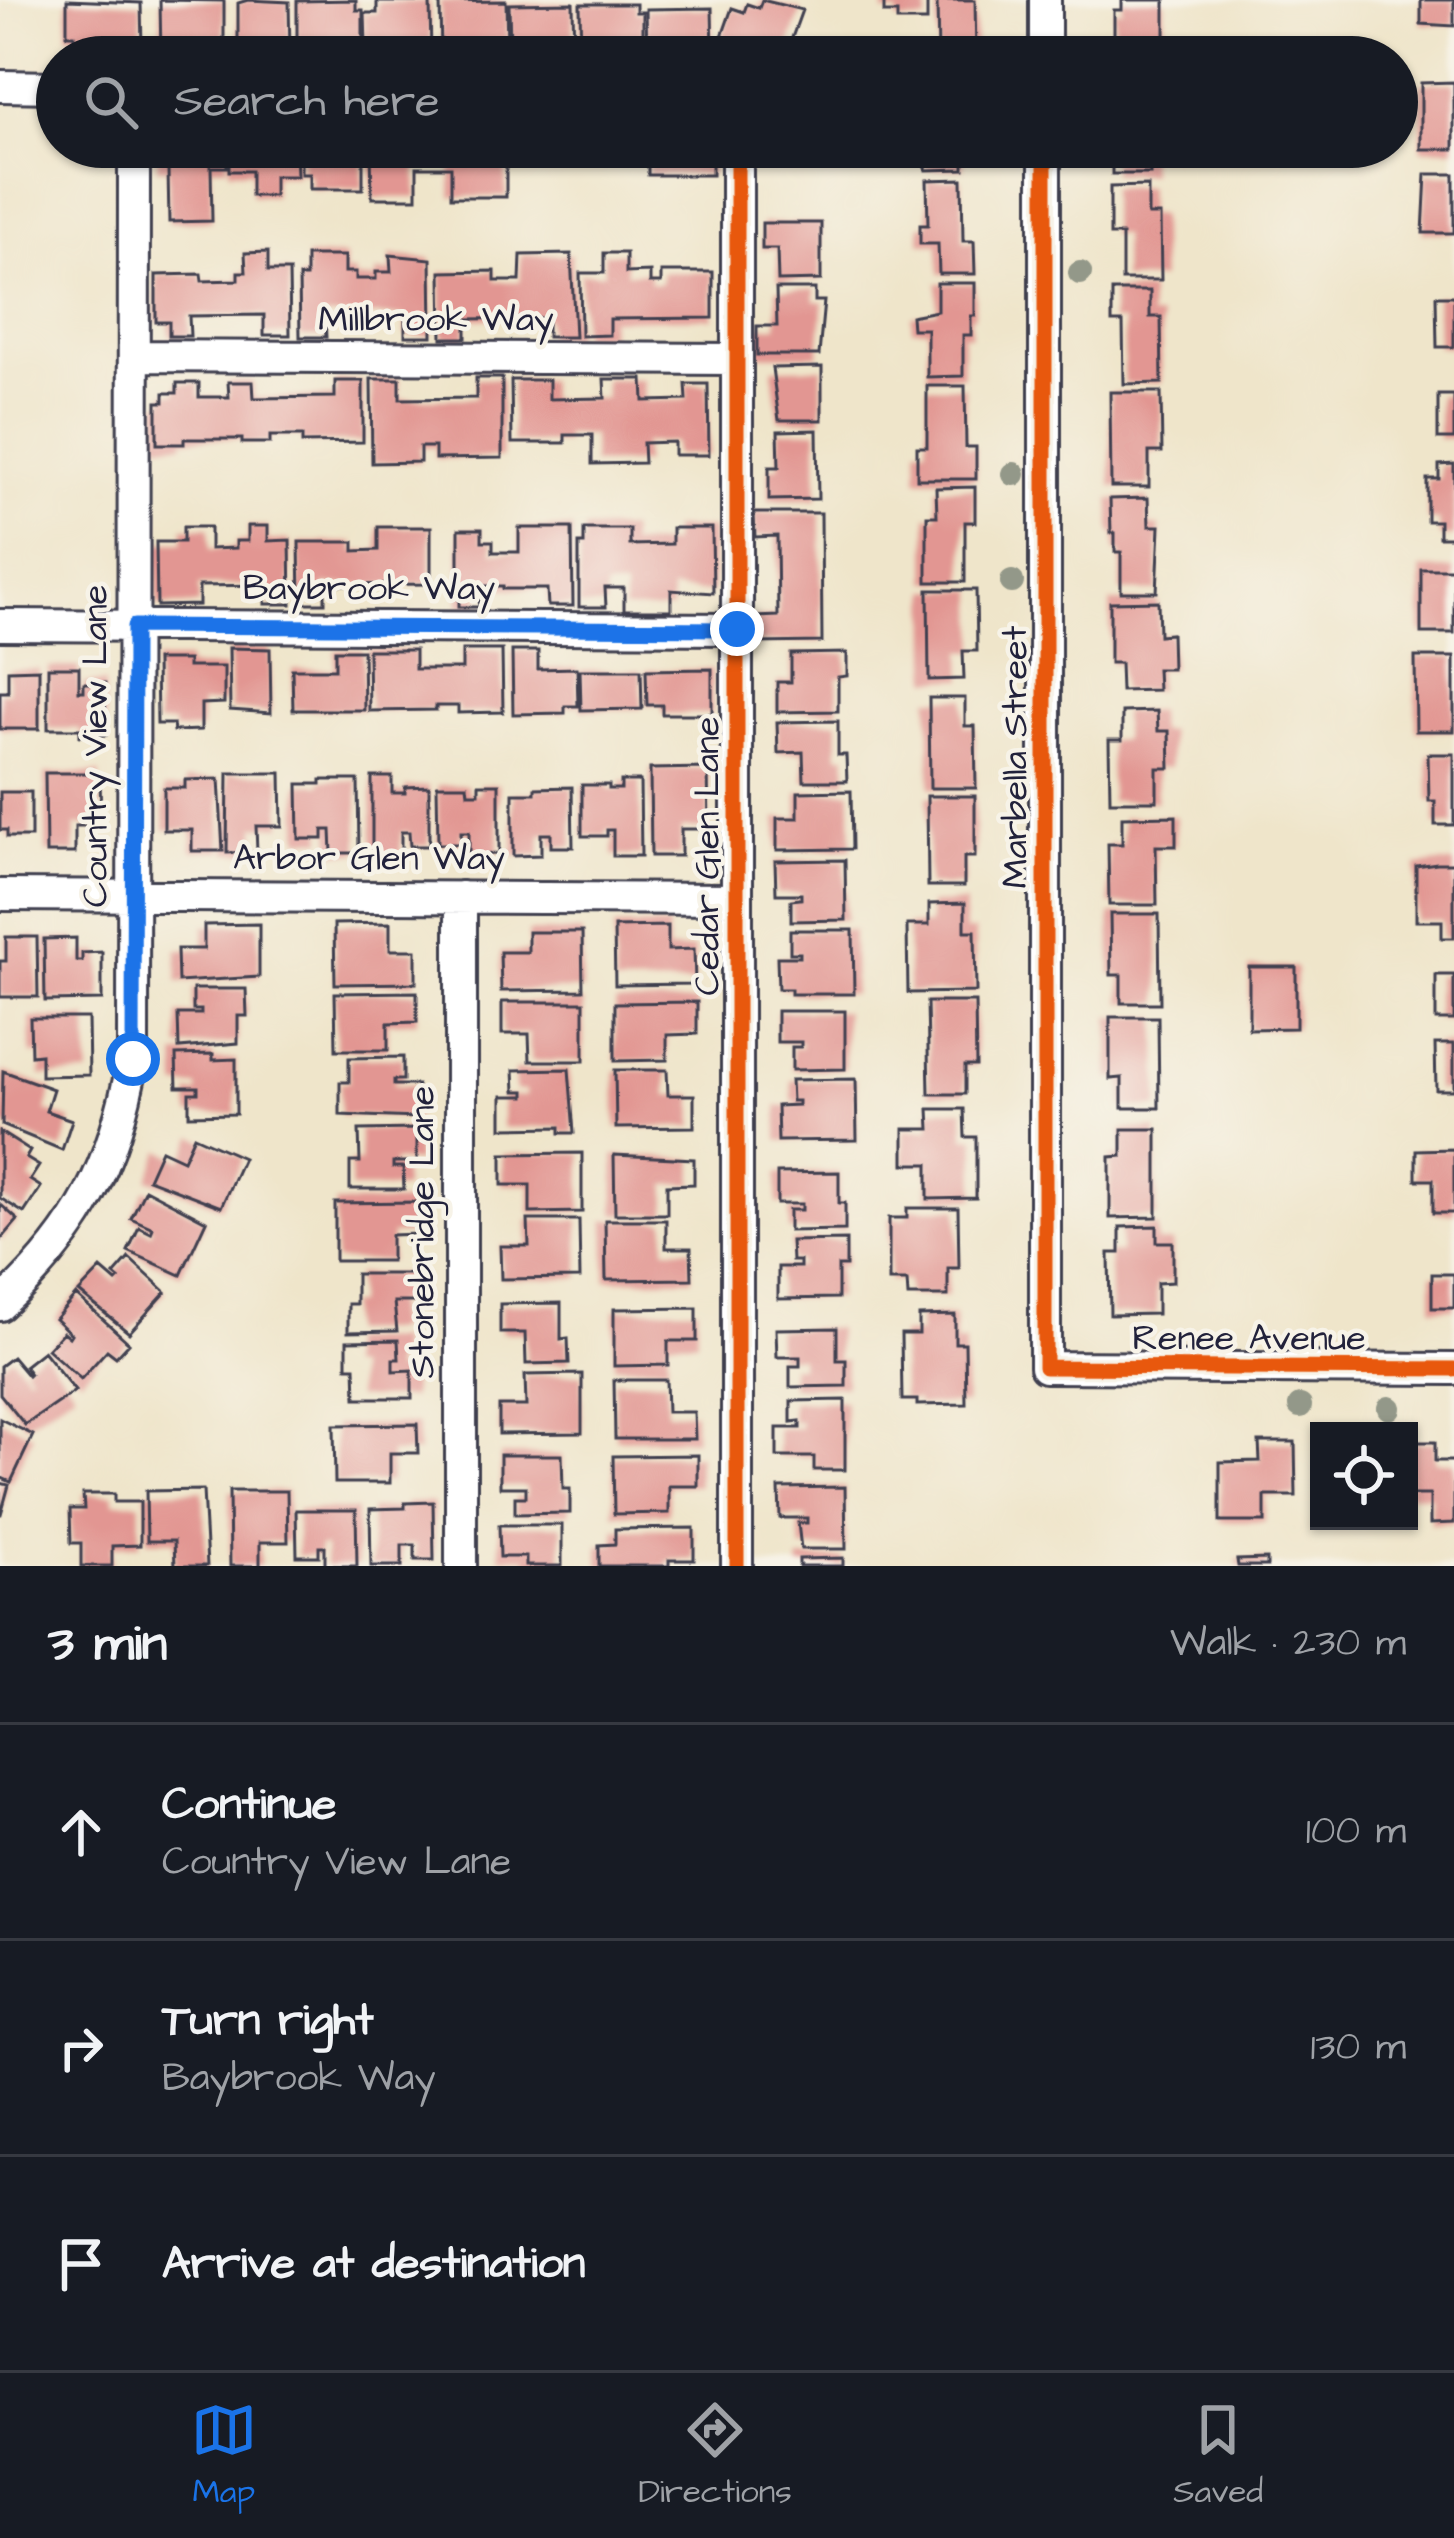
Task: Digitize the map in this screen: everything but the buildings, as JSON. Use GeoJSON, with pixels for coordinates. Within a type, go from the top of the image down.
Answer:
{"type":"FeatureCollection","features":[{"type":"Feature","properties":{"kind":"street"},"geometry":{"type":"LineString","coordinates":[[1045,0],[1045,36]]}},
{"type":"Feature","properties":{"kind":"street"},"geometry":{"type":"LineString","coordinates":[[0,86],[36,87]]}},
{"type":"Feature","properties":{"kind":"street","name":"Country View Lane"},"geometry":{"type":"LineString","coordinates":[[0,1305],[67,1235],[108,1160],[124,1113],[133,1059],[134,168]]}},
{"type":"Feature","properties":{"kind":"street","name":"Cedar Glen Lane"},"geometry":{"type":"LineString","coordinates":[[737,168],[737,1566]]}},
{"type":"Feature","properties":{"kind":"street","name":"Marbella Street"},"geometry":{"type":"LineString","coordinates":[[1045,168],[1045,1367]]}},
{"type":"Feature","properties":{"kind":"street","name":"Millbrook Way"},"geometry":{"type":"LineString","coordinates":[[134,356],[737,359]]}},
{"type":"Feature","properties":{"kind":"street","name":"Baybrook Way"},"geometry":{"type":"LineString","coordinates":[[0,625],[737,629]]}},
{"type":"Feature","properties":{"kind":"street","name":"Arbor Glen Way"},"geometry":{"type":"LineString","coordinates":[[0,896],[737,898]]}},
{"type":"Feature","properties":{"kind":"street","name":"Stonebridge Lane"},"geometry":{"type":"LineString","coordinates":[[461,897],[461,1566]]}},
{"type":"Feature","properties":{"kind":"street","name":"Renee Avenue"},"geometry":{"type":"LineString","coordinates":[[1045,1367],[1454,1369]]}},
{"type":"Feature","properties":{"kind":"cycle path"},"geometry":{"type":"LineString","coordinates":[[737,168],[737,1566]]}},
{"type":"Feature","properties":{"kind":"cycle path"},"geometry":{"type":"LineString","coordinates":[[1045,168],[1045,1367],[1454,1369]]}},
{"type":"Feature","properties":{"kind":"route"},"geometry":{"type":"LineString","coordinates":[[133,1059],[134,626],[737,629]]}}]}
